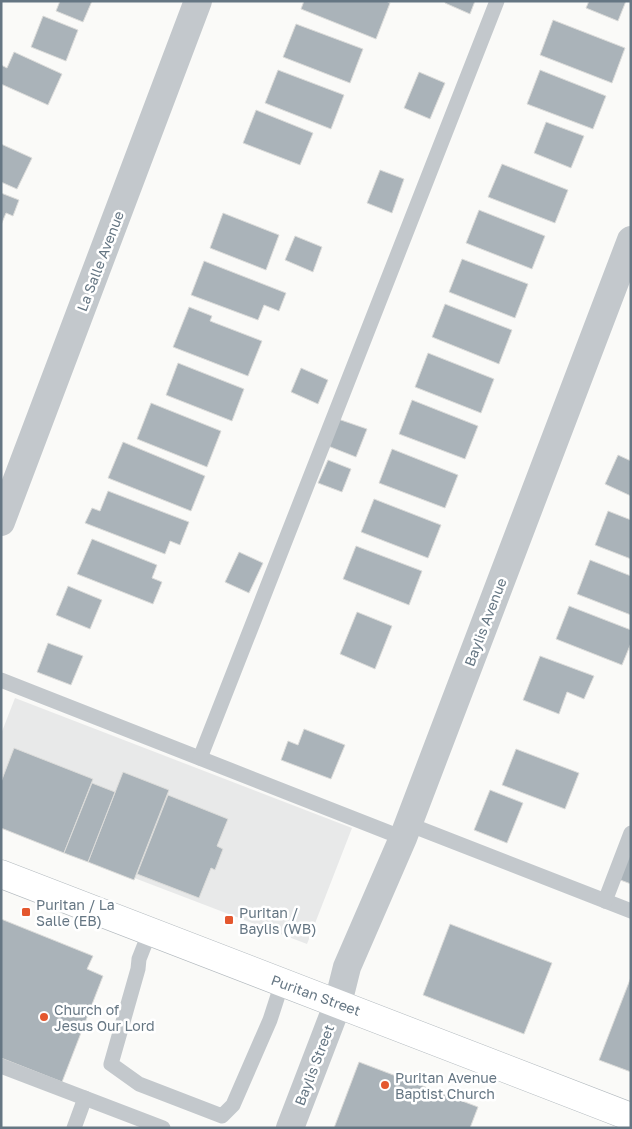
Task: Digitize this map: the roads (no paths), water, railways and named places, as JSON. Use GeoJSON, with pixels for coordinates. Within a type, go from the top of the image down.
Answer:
{"type":"FeatureCollection","features":[{"type":"Feature","properties":{"kind":"street","name":"La Salle Avenue"},"geometry":{"type":"LineString","coordinates":[[1,522],[198,1]]}},
{"type":"Feature","properties":{"kind":"street","name":"Baylis Avenue"},"geometry":{"type":"LineString","coordinates":[[338,1003],[347,967],[406,831],[631,240]]}},
{"type":"Feature","properties":{"kind":"street","name":"Puritan Street"},"geometry":{"type":"LineString","coordinates":[[1,874],[631,1117]]}},
{"type":"Feature","properties":{"kind":"street","name":"Baylis Street"},"geometry":{"type":"LineString","coordinates":[[290,1128],[338,1003]]}},
{"type":"Feature","properties":{"kind":"lane"},"geometry":{"type":"LineString","coordinates":[[200,758],[497,1]]}},
{"type":"Feature","properties":{"kind":"lane"},"geometry":{"type":"LineString","coordinates":[[1,680],[200,758],[631,911]]}},
{"type":"Feature","properties":{"kind":"lane"},"geometry":{"type":"LineString","coordinates":[[605,901],[631,833]]}},
{"type":"Feature","properties":{"kind":"lane"},"geometry":{"type":"LineString","coordinates":[[150,931],[140,959],[112,1064],[139,1084],[222,1116],[233,1105],[270,1020],[282,983]]}},
{"type":"Feature","properties":{"kind":"lane"},"geometry":{"type":"LineString","coordinates":[[1,1066],[163,1128]]}},
{"type":"Feature","properties":{"kind":"lane"},"geometry":{"type":"LineString","coordinates":[[74,1128],[86,1098]]}},
{"type":"Feature","properties":{"kind":"place","name":"Puritan / La Salle (EB)"},"geometry":{"type":"Point","coordinates":[26,912]}},
{"type":"Feature","properties":{"kind":"place","name":"Puritan / Baylis (WB)"},"geometry":{"type":"Point","coordinates":[229,920]}},
{"type":"Feature","properties":{"kind":"place","name":"Church of Jesus Our Lord"},"geometry":{"type":"Point","coordinates":[44,1017]}},
{"type":"Feature","properties":{"kind":"place","name":"Puritan Avenue Baptist Church"},"geometry":{"type":"Point","coordinates":[385,1085]}}]}
